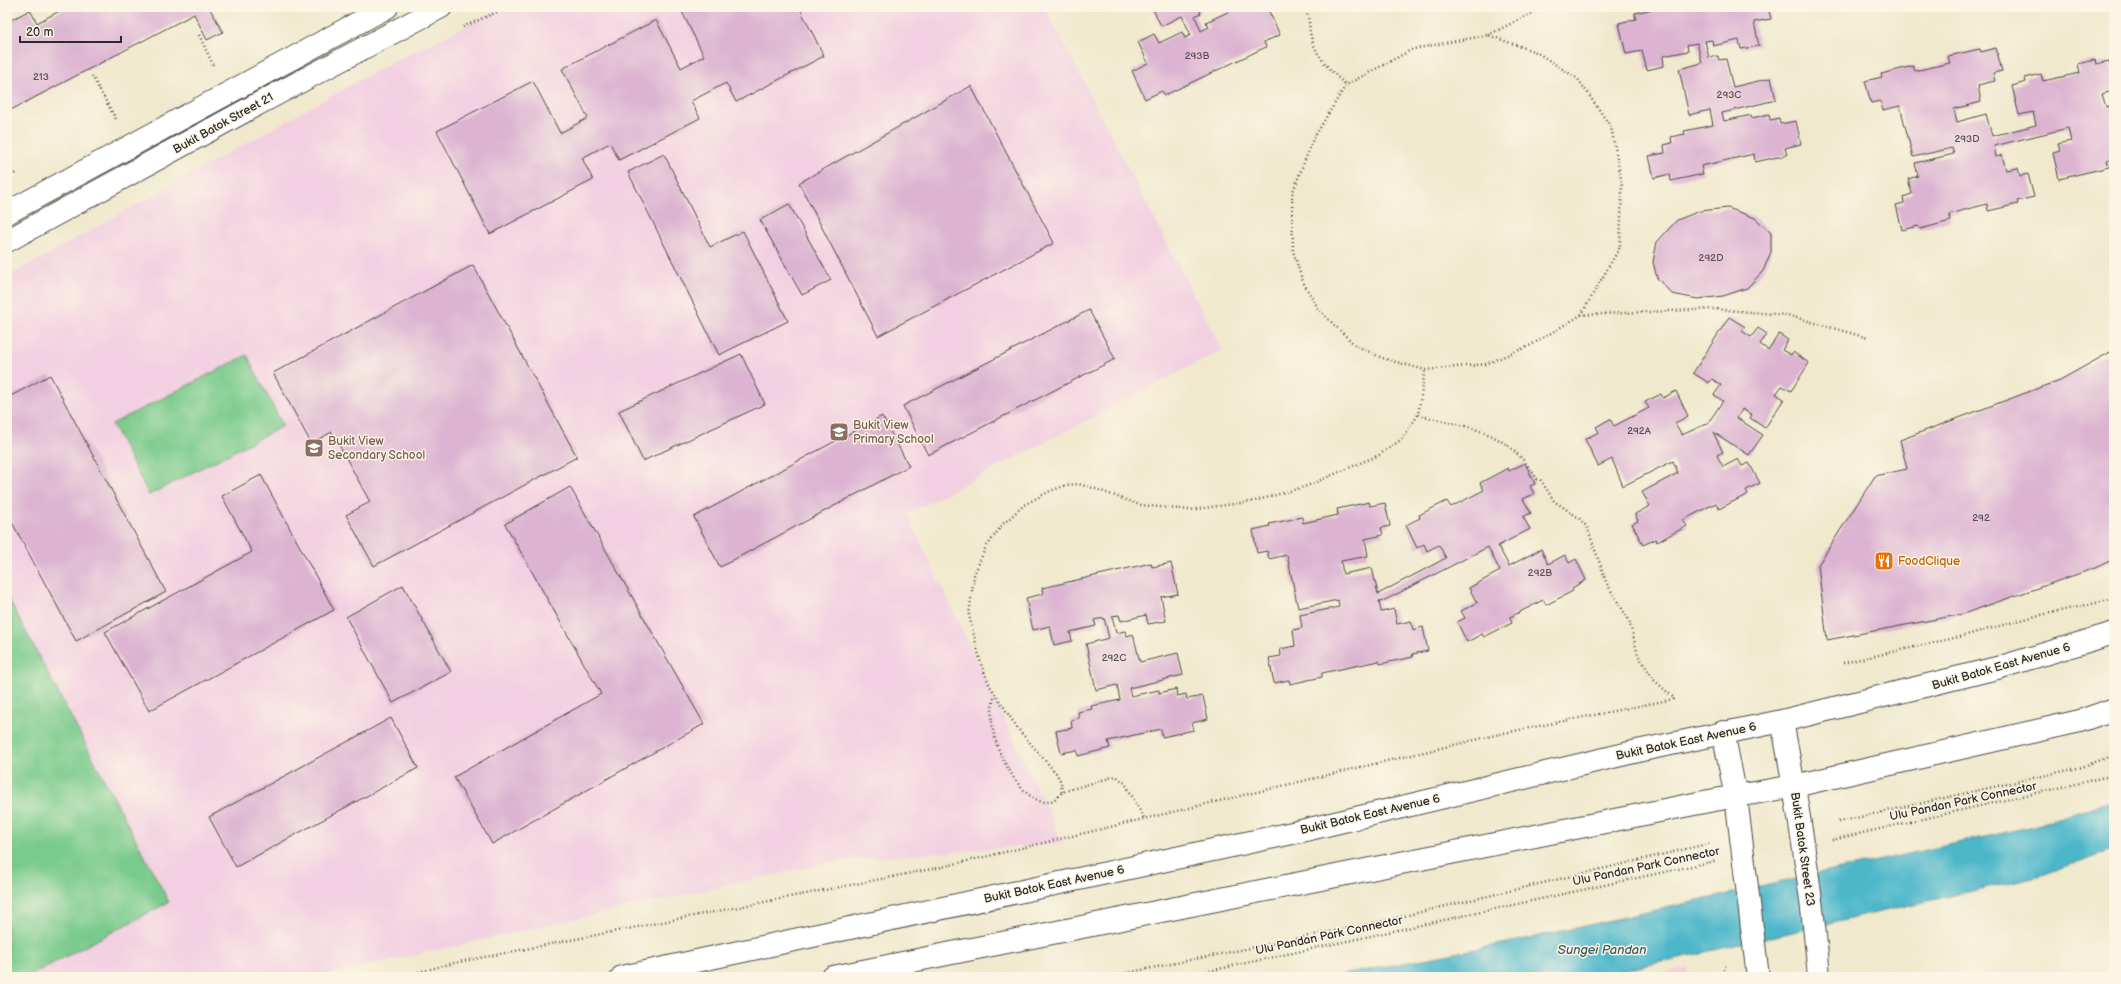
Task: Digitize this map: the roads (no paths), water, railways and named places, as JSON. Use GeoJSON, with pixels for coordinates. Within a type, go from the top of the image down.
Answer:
{"type":"FeatureCollection","features":[{"type":"Feature","properties":{"kind":"main road","name":"Bukit Batok Street 21"},"geometry":{"type":"LineString","coordinates":[[7,213],[387,7]]}},
{"type":"Feature","properties":{"kind":"main road","name":"Bukit Batok Street 21"},"geometry":{"type":"LineString","coordinates":[[7,241],[256,104],[441,7]]}},
{"type":"Feature","properties":{"kind":"main road","name":"Bukit Batok East Avenue 6"},"geometry":{"type":"LineString","coordinates":[[622,977],[1297,832],[1723,732],[1782,721],[2001,667],[2114,633]]}},
{"type":"Feature","properties":{"kind":"main road"},"geometry":{"type":"LineString","coordinates":[[833,977],[1794,786],[2080,721],[2114,709]]}},
{"type":"Feature","properties":{"kind":"main road","name":"Bukit Batok Street 23"},"geometry":{"type":"LineString","coordinates":[[1782,721],[1794,786],[1816,944],[1819,977]]}},
{"type":"Feature","properties":{"kind":"main road"},"geometry":{"type":"LineString","coordinates":[[1723,732],[1736,797],[1757,966]]}},
{"type":"Feature","properties":{"kind":"water","name":"Sungei Pandan"},"geometry":{"type":"Polygon","coordinates":[[[2114,800],[2114,849],[2042,875],[1596,977],[1331,977],[1517,941],[2034,826],[2114,800]]]}},
{"type":"Feature","properties":{"kind":"place","name":"Bukit View Primary School"},"geometry":{"type":"Point","coordinates":[839,432]}},
{"type":"Feature","properties":{"kind":"place","name":"Bukit View Secondary School"},"geometry":{"type":"Point","coordinates":[314,448]}},
{"type":"Feature","properties":{"kind":"place","name":"FoodClique"},"geometry":{"type":"Point","coordinates":[1884,561]}}]}
